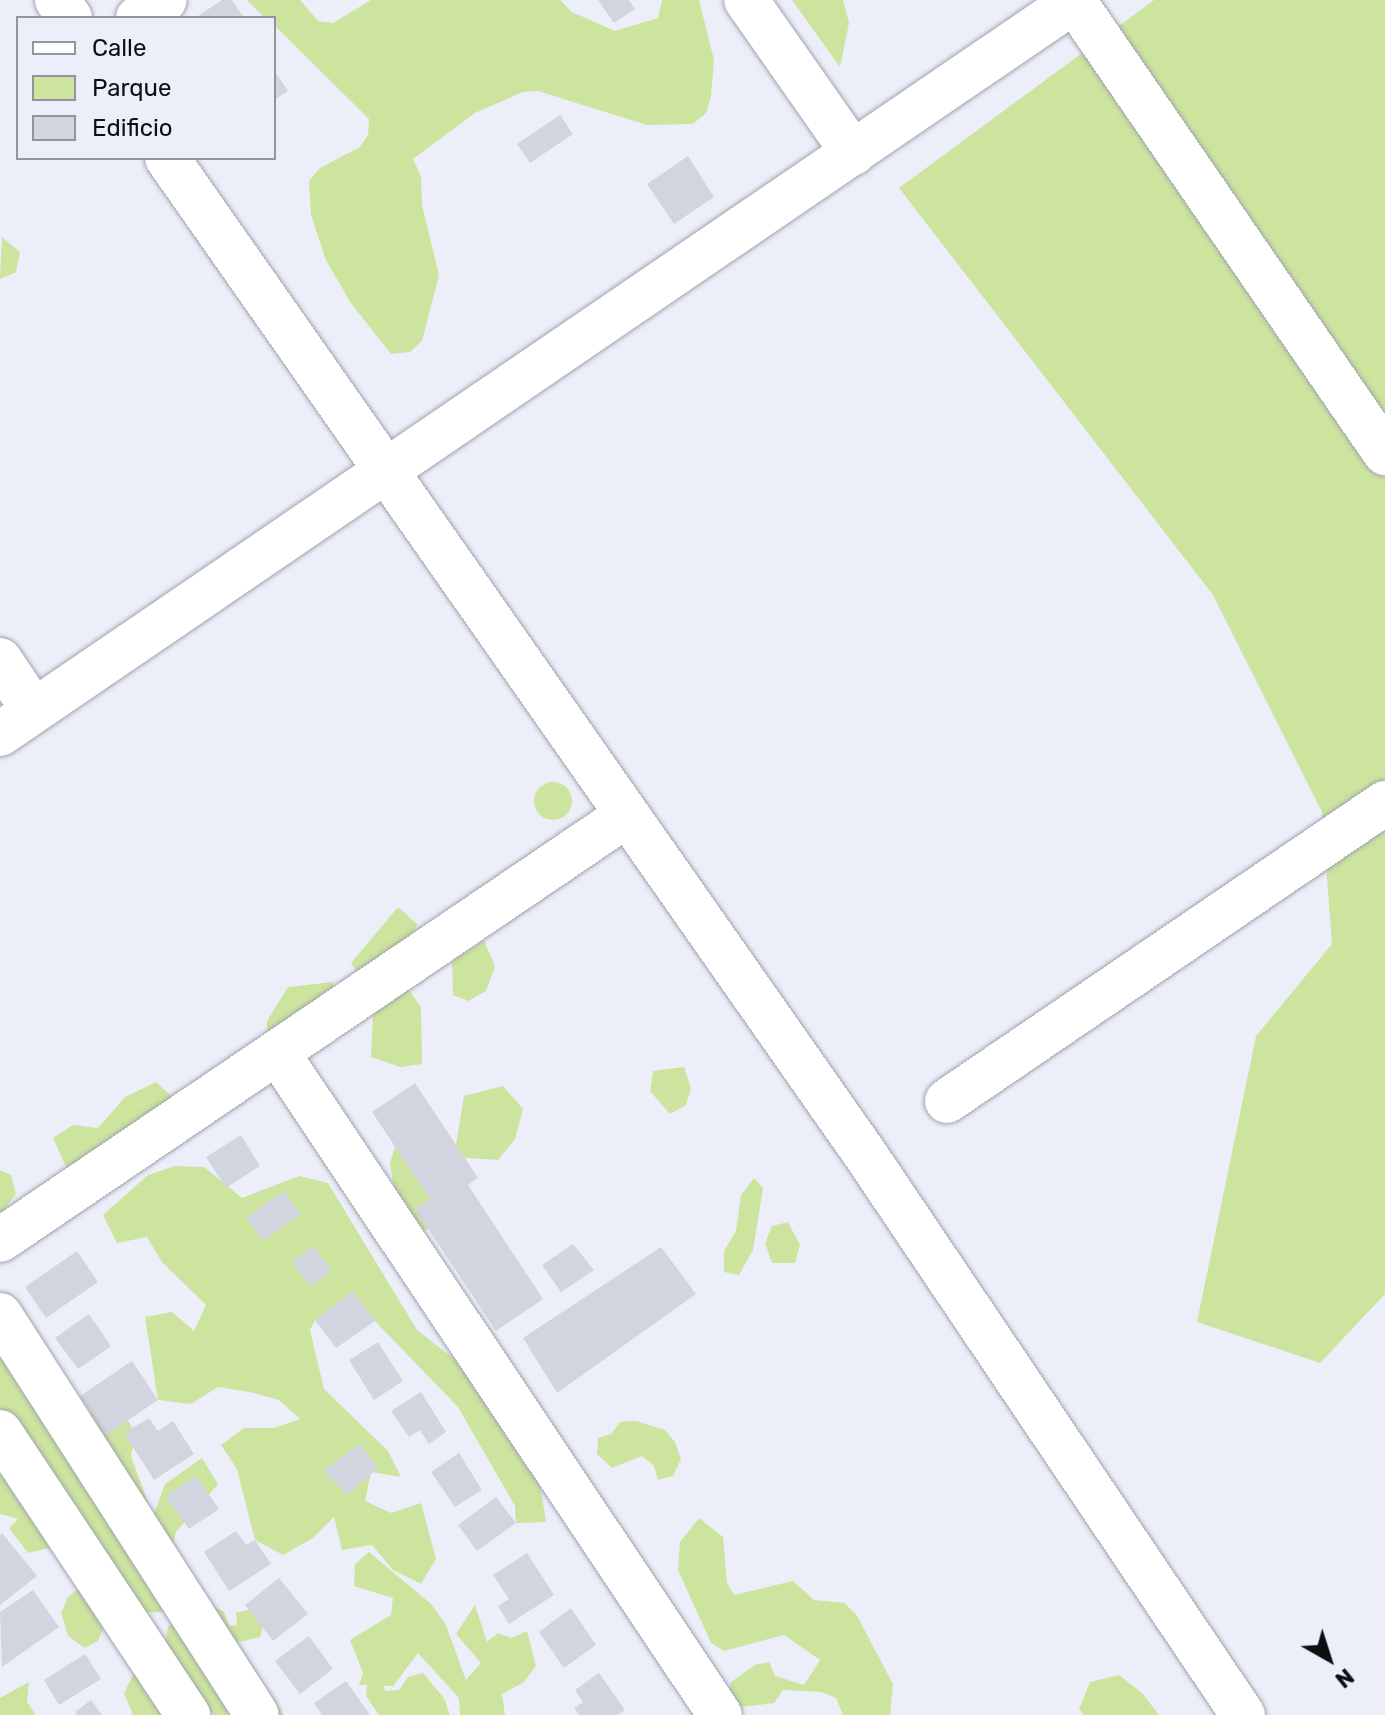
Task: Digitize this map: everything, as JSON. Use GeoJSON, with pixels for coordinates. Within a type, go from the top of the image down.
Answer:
{"type":"FeatureCollection","features":[{"type":"Feature","properties":{"kind":"street"},"geometry":{"type":"LineString","coordinates":[[141,16],[165,0]]}},
{"type":"Feature","properties":{"kind":"street"},"geometry":{"type":"LineString","coordinates":[[746,0],[853,153]]}},
{"type":"Feature","properties":{"kind":"street"},"geometry":{"type":"LineString","coordinates":[[0,660],[17,722],[1075,1],[1385,453]]}},
{"type":"Feature","properties":{"kind":"street"},"geometry":{"type":"LineString","coordinates":[[168,160],[383,474],[867,1157],[1243,1715]]}},
{"type":"Feature","properties":{"kind":"street"},"geometry":{"type":"LineString","coordinates":[[947,1101],[1385,803]]}},
{"type":"Feature","properties":{"kind":"street"},"geometry":{"type":"LineString","coordinates":[[0,1240],[627,815]]}},
{"type":"Feature","properties":{"kind":"street"},"geometry":{"type":"LineString","coordinates":[[277,1052],[720,1715]]}},
{"type":"Feature","properties":{"kind":"street"},"geometry":{"type":"LineString","coordinates":[[0,1315],[257,1715]]}},
{"type":"Feature","properties":{"kind":"street"},"geometry":{"type":"LineString","coordinates":[[0,1432],[188,1715]]}},
{"type":"Feature","properties":{"kind":"green space"},"geometry":{"type":"Polygon","coordinates":[[[247,0],[300,0],[318,21],[333,23],[371,0],[560,0],[572,12],[615,31],[658,18],[662,0],[699,0],[714,60],[711,97],[706,113],[693,124],[647,125],[538,91],[523,92],[475,113],[413,159],[421,176],[422,205],[439,275],[422,341],[410,352],[391,354],[350,302],[326,260],[311,215],[309,181],[320,168],[360,147],[368,135],[369,119],[276,27],[276,16],[263,16],[247,0]]]}},
{"type":"Feature","properties":{"kind":"green space"},"geometry":{"type":"Polygon","coordinates":[[[792,0],[843,0],[849,23],[840,67],[792,0]]]}},
{"type":"Feature","properties":{"kind":"green space"},"geometry":{"type":"Polygon","coordinates":[[[1154,0],[1385,0],[1385,1294],[1320,1363],[1197,1322],[1256,1036],[1332,944],[1322,812],[1213,595],[899,188],[1154,0]]]}},
{"type":"Feature","properties":{"kind":"green space"},"geometry":{"type":"Polygon","coordinates":[[[2,237],[20,252],[16,272],[0,279],[2,237]]]}},
{"type":"Feature","properties":{"kind":"green space"},"geometry":{"type":"Polygon","coordinates":[[[553,782],[566,788],[572,801],[566,814],[553,820],[540,814],[534,801],[540,788],[553,782]]]}},
{"type":"Feature","properties":{"kind":"green space"},"geometry":{"type":"Polygon","coordinates":[[[398,907],[417,924],[406,951],[360,976],[351,963],[398,907]]]}},
{"type":"Feature","properties":{"kind":"green space"},"geometry":{"type":"Polygon","coordinates":[[[484,941],[495,966],[486,991],[468,1001],[453,995],[452,961],[484,941]]]}},
{"type":"Feature","properties":{"kind":"green space"},"geometry":{"type":"Polygon","coordinates":[[[333,982],[333,992],[267,1036],[267,1021],[288,987],[333,982]]]}},
{"type":"Feature","properties":{"kind":"green space"},"geometry":{"type":"Polygon","coordinates":[[[408,989],[421,1007],[422,1064],[400,1067],[371,1057],[373,1014],[408,989]]]}},
{"type":"Feature","properties":{"kind":"green space"},"geometry":{"type":"Polygon","coordinates":[[[684,1067],[691,1088],[686,1105],[670,1114],[650,1091],[653,1071],[684,1067]]]}},
{"type":"Feature","properties":{"kind":"green space"},"geometry":{"type":"Polygon","coordinates":[[[156,1082],[174,1098],[69,1173],[53,1138],[73,1125],[98,1128],[125,1097],[156,1082]]]}},
{"type":"Feature","properties":{"kind":"green space"},"geometry":{"type":"Polygon","coordinates":[[[503,1086],[523,1109],[515,1139],[498,1160],[454,1157],[464,1096],[503,1086]]]}},
{"type":"Feature","properties":{"kind":"green space"},"geometry":{"type":"Polygon","coordinates":[[[399,1134],[447,1226],[416,1231],[394,1189],[390,1163],[399,1134]]]}},
{"type":"Feature","properties":{"kind":"green space"},"geometry":{"type":"Polygon","coordinates":[[[175,1166],[204,1167],[242,1198],[299,1176],[328,1183],[417,1330],[463,1366],[515,1437],[541,1490],[546,1522],[516,1523],[515,1506],[458,1407],[370,1316],[341,1303],[315,1320],[310,1330],[324,1389],[388,1451],[401,1477],[371,1472],[365,1501],[391,1513],[421,1503],[436,1559],[421,1584],[393,1570],[372,1545],[342,1550],[334,1517],[313,1538],[283,1555],[255,1540],[237,1469],[221,1445],[244,1428],[274,1428],[300,1419],[279,1400],[218,1387],[191,1404],[158,1400],[145,1317],[172,1312],[194,1331],[206,1305],[162,1262],[147,1237],[117,1243],[103,1215],[148,1175],[175,1166]]]}},
{"type":"Feature","properties":{"kind":"green space"},"geometry":{"type":"Polygon","coordinates":[[[0,1170],[11,1175],[16,1194],[0,1215],[0,1170]]]}},
{"type":"Feature","properties":{"kind":"green space"},"geometry":{"type":"Polygon","coordinates":[[[754,1178],[763,1188],[753,1250],[739,1275],[724,1272],[724,1251],[736,1231],[741,1195],[754,1178]]]}},
{"type":"Feature","properties":{"kind":"green space"},"geometry":{"type":"Polygon","coordinates":[[[788,1222],[800,1245],[795,1263],[772,1263],[765,1243],[772,1226],[788,1222]]]}},
{"type":"Feature","properties":{"kind":"green space"},"geometry":{"type":"Polygon","coordinates":[[[0,1314],[83,1411],[124,1414],[136,1434],[131,1456],[153,1517],[165,1484],[202,1458],[218,1484],[176,1532],[160,1595],[164,1612],[109,1614],[98,1641],[85,1648],[68,1636],[61,1613],[68,1597],[85,1583],[57,1546],[28,1553],[9,1528],[18,1519],[0,1514],[0,1314]]]}},
{"type":"Feature","properties":{"kind":"green space"},"geometry":{"type":"Polygon","coordinates":[[[636,1421],[665,1430],[675,1442],[681,1459],[673,1476],[658,1480],[654,1466],[642,1456],[612,1468],[597,1454],[598,1438],[611,1434],[620,1422],[636,1421]]]}},
{"type":"Feature","properties":{"kind":"green space"},"geometry":{"type":"Polygon","coordinates":[[[699,1518],[723,1537],[727,1583],[734,1595],[793,1581],[814,1600],[844,1603],[856,1614],[893,1684],[890,1715],[843,1715],[836,1698],[821,1692],[783,1690],[774,1703],[740,1707],[728,1696],[731,1682],[755,1665],[769,1662],[775,1676],[804,1685],[820,1660],[784,1635],[724,1651],[711,1643],[678,1570],[680,1542],[699,1518]]]}},
{"type":"Feature","properties":{"kind":"green space"},"geometry":{"type":"Polygon","coordinates":[[[369,1552],[431,1604],[445,1623],[466,1680],[481,1663],[456,1634],[475,1605],[487,1642],[498,1633],[511,1638],[527,1631],[536,1666],[524,1682],[502,1694],[505,1715],[460,1715],[459,1698],[418,1653],[393,1686],[384,1686],[385,1691],[399,1690],[408,1677],[423,1673],[444,1698],[450,1715],[379,1715],[366,1696],[367,1685],[359,1685],[363,1673],[350,1640],[391,1615],[393,1598],[354,1586],[355,1564],[369,1552]]]}},
{"type":"Feature","properties":{"kind":"green space"},"geometry":{"type":"Polygon","coordinates":[[[210,1604],[224,1612],[229,1626],[237,1625],[236,1613],[255,1608],[265,1619],[260,1637],[235,1643],[238,1684],[267,1689],[284,1715],[214,1715],[208,1707],[179,1715],[133,1715],[124,1693],[137,1667],[162,1656],[168,1627],[180,1614],[210,1604]]]}},
{"type":"Feature","properties":{"kind":"green space"},"geometry":{"type":"Polygon","coordinates":[[[1119,1675],[1142,1693],[1159,1715],[1084,1715],[1079,1709],[1090,1682],[1119,1675]]]}},
{"type":"Feature","properties":{"kind":"green space"},"geometry":{"type":"Polygon","coordinates":[[[29,1682],[27,1702],[36,1715],[0,1715],[0,1698],[29,1682]]]}},
{"type":"Feature","properties":{"kind":"building"},"geometry":{"type":"Polygon","coordinates":[[[222,0],[232,0],[243,16],[198,16],[222,0]]]}},
{"type":"Feature","properties":{"kind":"building"},"geometry":{"type":"Polygon","coordinates":[[[598,0],[629,0],[635,9],[614,23],[598,0]]]}},
{"type":"Feature","properties":{"kind":"building"},"geometry":{"type":"Polygon","coordinates":[[[276,73],[288,91],[276,99],[276,73]]]}},
{"type":"Feature","properties":{"kind":"building"},"geometry":{"type":"Polygon","coordinates":[[[560,115],[573,134],[530,163],[517,144],[560,115]]]}},
{"type":"Feature","properties":{"kind":"building"},"geometry":{"type":"Polygon","coordinates":[[[688,156],[714,197],[674,224],[647,184],[688,156]]]}},
{"type":"Feature","properties":{"kind":"building"},"geometry":{"type":"Polygon","coordinates":[[[415,1083],[478,1178],[468,1185],[543,1299],[496,1331],[415,1209],[430,1199],[372,1112],[415,1083]]]}},
{"type":"Feature","properties":{"kind":"building"},"geometry":{"type":"Polygon","coordinates":[[[241,1135],[260,1166],[226,1188],[206,1157],[241,1135]]]}},
{"type":"Feature","properties":{"kind":"building"},"geometry":{"type":"Polygon","coordinates":[[[284,1191],[301,1214],[263,1241],[246,1218],[284,1191]]]}},
{"type":"Feature","properties":{"kind":"building"},"geometry":{"type":"Polygon","coordinates":[[[573,1244],[594,1270],[561,1292],[542,1265],[573,1244]]]}},
{"type":"Feature","properties":{"kind":"building"},"geometry":{"type":"Polygon","coordinates":[[[313,1246],[331,1271],[310,1287],[292,1262],[313,1246]]]}},
{"type":"Feature","properties":{"kind":"building"},"geometry":{"type":"Polygon","coordinates":[[[661,1247],[696,1294],[557,1393],[523,1338],[661,1247]]]}},
{"type":"Feature","properties":{"kind":"building"},"geometry":{"type":"Polygon","coordinates":[[[77,1251],[98,1282],[46,1318],[25,1287],[77,1251]]]}},
{"type":"Feature","properties":{"kind":"building"},"geometry":{"type":"Polygon","coordinates":[[[353,1291],[375,1321],[336,1348],[315,1320],[353,1291]]]}},
{"type":"Feature","properties":{"kind":"building"},"geometry":{"type":"Polygon","coordinates":[[[89,1314],[111,1346],[78,1369],[55,1338],[89,1314]]]}},
{"type":"Feature","properties":{"kind":"building"},"geometry":{"type":"Polygon","coordinates":[[[378,1342],[403,1381],[374,1400],[349,1360],[378,1342]]]}},
{"type":"Feature","properties":{"kind":"building"},"geometry":{"type":"Polygon","coordinates":[[[132,1361],[158,1400],[106,1435],[80,1396],[132,1361]]]}},
{"type":"Feature","properties":{"kind":"building"},"geometry":{"type":"Polygon","coordinates":[[[421,1392],[446,1432],[429,1444],[420,1430],[409,1437],[391,1411],[421,1392]]]}},
{"type":"Feature","properties":{"kind":"building"},"geometry":{"type":"Polygon","coordinates":[[[149,1418],[158,1431],[173,1421],[194,1454],[154,1480],[124,1433],[149,1418]]]}},
{"type":"Feature","properties":{"kind":"building"},"geometry":{"type":"Polygon","coordinates":[[[360,1444],[378,1468],[347,1495],[323,1471],[360,1444]]]}},
{"type":"Feature","properties":{"kind":"building"},"geometry":{"type":"Polygon","coordinates":[[[459,1453],[482,1490],[455,1507],[431,1472],[459,1453]]]}},
{"type":"Feature","properties":{"kind":"building"},"geometry":{"type":"Polygon","coordinates":[[[196,1476],[219,1509],[189,1529],[166,1496],[196,1476]]]}},
{"type":"Feature","properties":{"kind":"building"},"geometry":{"type":"Polygon","coordinates":[[[496,1497],[516,1523],[477,1551],[458,1525],[496,1497]]]}},
{"type":"Feature","properties":{"kind":"building"},"geometry":{"type":"Polygon","coordinates":[[[236,1531],[246,1545],[255,1540],[271,1564],[229,1591],[204,1552],[236,1531]]]}},
{"type":"Feature","properties":{"kind":"building"},"geometry":{"type":"Polygon","coordinates":[[[2,1533],[37,1576],[0,1605],[0,1535],[2,1533]]]}},
{"type":"Feature","properties":{"kind":"building"},"geometry":{"type":"Polygon","coordinates":[[[527,1553],[554,1595],[509,1624],[498,1606],[509,1599],[493,1575],[527,1553]]]}},
{"type":"Feature","properties":{"kind":"building"},"geometry":{"type":"Polygon","coordinates":[[[279,1578],[308,1614],[273,1641],[245,1605],[279,1578]]]}},
{"type":"Feature","properties":{"kind":"building"},"geometry":{"type":"Polygon","coordinates":[[[33,1590],[59,1627],[2,1667],[0,1612],[33,1590]]]}},
{"type":"Feature","properties":{"kind":"building"},"geometry":{"type":"Polygon","coordinates":[[[571,1608],[596,1645],[564,1668],[539,1632],[571,1608]]]}},
{"type":"Feature","properties":{"kind":"building"},"geometry":{"type":"Polygon","coordinates":[[[309,1636],[333,1669],[300,1694],[275,1661],[309,1636]]]}},
{"type":"Feature","properties":{"kind":"building"},"geometry":{"type":"Polygon","coordinates":[[[85,1654],[101,1679],[59,1705],[44,1680],[85,1654]]]}},
{"type":"Feature","properties":{"kind":"building"},"geometry":{"type":"Polygon","coordinates":[[[599,1673],[625,1710],[617,1715],[579,1715],[574,1708],[583,1702],[575,1690],[599,1673]]]}},
{"type":"Feature","properties":{"kind":"building"},"geometry":{"type":"Polygon","coordinates":[[[346,1681],[370,1715],[322,1715],[314,1703],[346,1681]]]}},
{"type":"Feature","properties":{"kind":"building"},"geometry":{"type":"Polygon","coordinates":[[[91,1700],[102,1715],[77,1715],[75,1712],[91,1700]]]}}]}
